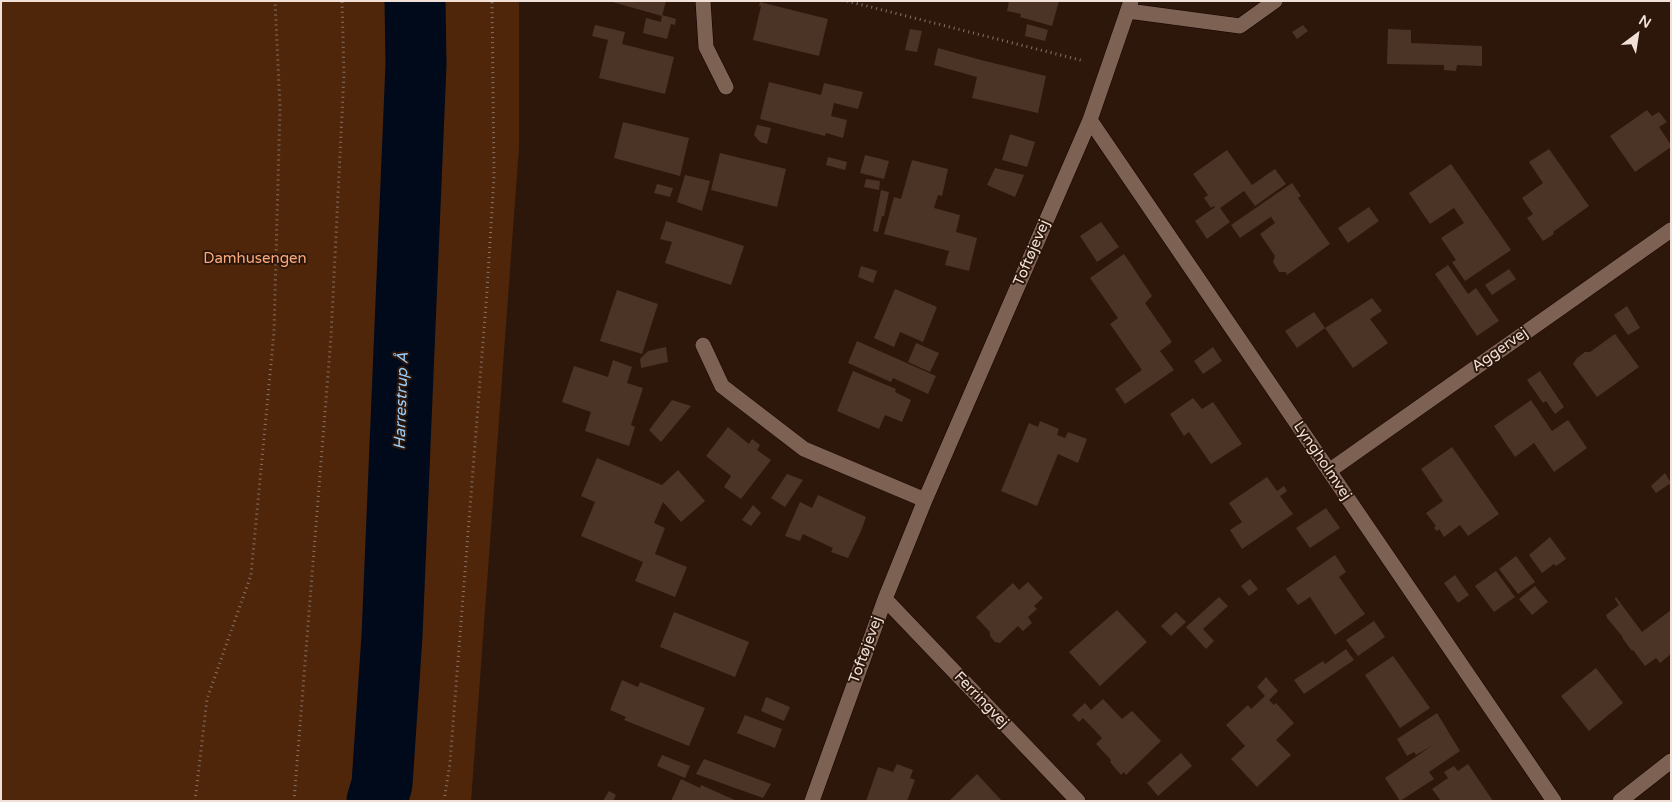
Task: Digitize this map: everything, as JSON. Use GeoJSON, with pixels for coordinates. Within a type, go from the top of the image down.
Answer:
{"type":"FeatureCollection","features":[{"type":"Feature","properties":{"kind":"street"},"geometry":{"type":"LineString","coordinates":[[703,1],[706,47],[726,87]]}},
{"type":"Feature","properties":{"kind":"street"},"geometry":{"type":"LineString","coordinates":[[1129,6],[1240,26],[1274,1]]}},
{"type":"Feature","properties":{"kind":"street","name":"Toftøjevej"},"geometry":{"type":"LineString","coordinates":[[812,801],[885,599],[925,500],[1090,120],[1129,6]]}},
{"type":"Feature","properties":{"kind":"street","name":"Lyngholmvej"},"geometry":{"type":"LineString","coordinates":[[1090,120],[1554,801]]}},
{"type":"Feature","properties":{"kind":"street","name":"Aggervej"},"geometry":{"type":"LineString","coordinates":[[1329,470],[1671,230]]}},
{"type":"Feature","properties":{"kind":"street"},"geometry":{"type":"LineString","coordinates":[[703,345],[722,386],[804,449],[925,500]]}},
{"type":"Feature","properties":{"kind":"street","name":"Ferringvej"},"geometry":{"type":"LineString","coordinates":[[885,599],[1078,801]]}},
{"type":"Feature","properties":{"kind":"street"},"geometry":{"type":"LineString","coordinates":[[1620,801],[1671,761]]}},
{"type":"Feature","properties":{"kind":"path"},"geometry":{"type":"LineString","coordinates":[[195,801],[207,699],[251,575],[274,332],[280,107],[275,1]]}},
{"type":"Feature","properties":{"kind":"path"},"geometry":{"type":"LineString","coordinates":[[294,801],[331,337],[344,74],[342,1]]}},
{"type":"Feature","properties":{"kind":"path"},"geometry":{"type":"LineString","coordinates":[[444,801],[452,744],[494,176],[492,1]]}},
{"type":"Feature","properties":{"kind":"path"},"geometry":{"type":"LineString","coordinates":[[847,1],[1108,67]]}},
{"type":"Feature","properties":{"kind":"green space","name":"Damhusengen"},"geometry":{"type":"Polygon","coordinates":[[[1,1],[519,1],[519,147],[471,801],[1,801],[1,1]]]}},
{"type":"Feature","properties":{"kind":"building"},"geometry":{"type":"Polygon","coordinates":[[[609,1],[666,1],[662,16],[609,1]]]}},
{"type":"Feature","properties":{"kind":"building"},"geometry":{"type":"Polygon","coordinates":[[[1009,1],[1059,1],[1052,26],[1020,17],[1021,14],[1007,11],[1009,1]]]}},
{"type":"Feature","properties":{"kind":"building"},"geometry":{"type":"Polygon","coordinates":[[[760,2],[828,19],[819,56],[753,40],[761,6],[759,6],[760,2]]]}},
{"type":"Feature","properties":{"kind":"building"},"geometry":{"type":"Polygon","coordinates":[[[662,15],[676,19],[675,25],[671,24],[667,39],[643,33],[646,18],[661,22],[662,15]]]}},
{"type":"Feature","properties":{"kind":"building"},"geometry":{"type":"Polygon","coordinates":[[[1027,24],[1048,30],[1045,41],[1025,36],[1027,24]]]}},
{"type":"Feature","properties":{"kind":"building"},"geometry":{"type":"Polygon","coordinates":[[[595,25],[625,32],[622,44],[674,57],[665,94],[599,78],[608,40],[592,36],[595,25]]]}},
{"type":"Feature","properties":{"kind":"building"},"geometry":{"type":"Polygon","coordinates":[[[1303,25],[1308,31],[1297,39],[1292,32],[1303,25]]]}},
{"type":"Feature","properties":{"kind":"building"},"geometry":{"type":"Polygon","coordinates":[[[910,29],[922,31],[917,52],[905,50],[910,29]]]}},
{"type":"Feature","properties":{"kind":"building"},"geometry":{"type":"Polygon","coordinates":[[[1388,29],[1411,30],[1411,43],[1482,46],[1482,66],[1457,65],[1456,71],[1444,70],[1444,65],[1387,64],[1388,29]]]}},
{"type":"Feature","properties":{"kind":"building"},"geometry":{"type":"Polygon","coordinates":[[[938,48],[1046,76],[1038,113],[972,98],[977,77],[934,65],[938,48]]]}},
{"type":"Feature","properties":{"kind":"building"},"geometry":{"type":"Polygon","coordinates":[[[769,82],[821,95],[824,83],[863,92],[858,109],[834,103],[831,116],[847,120],[843,138],[826,133],[825,136],[760,119],[769,82]]]}},
{"type":"Feature","properties":{"kind":"building"},"geometry":{"type":"Polygon","coordinates":[[[1647,110],[1652,116],[1659,112],[1667,122],[1659,127],[1671,147],[1635,172],[1610,136],[1647,110]]]}},
{"type":"Feature","properties":{"kind":"building"},"geometry":{"type":"Polygon","coordinates":[[[623,122],[689,138],[680,176],[614,158],[623,122]]]}},
{"type":"Feature","properties":{"kind":"building"},"geometry":{"type":"Polygon","coordinates":[[[757,125],[771,128],[767,144],[760,142],[754,135],[757,125]]]}},
{"type":"Feature","properties":{"kind":"building"},"geometry":{"type":"Polygon","coordinates":[[[1010,134],[1035,142],[1027,167],[1002,160],[1010,134]]]}},
{"type":"Feature","properties":{"kind":"building"},"geometry":{"type":"Polygon","coordinates":[[[1549,149],[1589,206],[1543,241],[1527,218],[1533,214],[1522,198],[1543,183],[1529,162],[1549,149]]]}},
{"type":"Feature","properties":{"kind":"building"},"geometry":{"type":"Polygon","coordinates":[[[1227,150],[1252,185],[1275,169],[1286,184],[1255,206],[1244,191],[1220,208],[1230,222],[1207,239],[1195,221],[1215,207],[1211,208],[1204,198],[1208,195],[1193,174],[1227,150]]]}},
{"type":"Feature","properties":{"kind":"building"},"geometry":{"type":"Polygon","coordinates":[[[720,153],[786,169],[777,207],[711,190],[720,153]]]}},
{"type":"Feature","properties":{"kind":"building"},"geometry":{"type":"Polygon","coordinates":[[[865,155],[889,161],[884,179],[860,173],[865,155]]]}},
{"type":"Feature","properties":{"kind":"building"},"geometry":{"type":"Polygon","coordinates":[[[828,157],[847,162],[845,170],[826,165],[828,157]]]}},
{"type":"Feature","properties":{"kind":"building"},"geometry":{"type":"Polygon","coordinates":[[[912,160],[948,169],[942,196],[938,195],[934,208],[960,215],[956,232],[977,238],[969,271],[945,265],[949,251],[884,234],[894,197],[901,199],[912,160]]]}},
{"type":"Feature","properties":{"kind":"building"},"geometry":{"type":"Polygon","coordinates":[[[1451,164],[1511,250],[1465,281],[1452,262],[1456,260],[1441,238],[1464,223],[1454,208],[1430,224],[1409,193],[1451,164]]]}},
{"type":"Feature","properties":{"kind":"building"},"geometry":{"type":"Polygon","coordinates":[[[995,168],[1024,175],[1015,197],[987,185],[995,168]]]}},
{"type":"Feature","properties":{"kind":"building"},"geometry":{"type":"Polygon","coordinates":[[[685,175],[710,181],[702,211],[677,202],[685,175]]]}},
{"type":"Feature","properties":{"kind":"building"},"geometry":{"type":"Polygon","coordinates":[[[866,179],[880,181],[879,190],[864,187],[866,179]]]}},
{"type":"Feature","properties":{"kind":"building"},"geometry":{"type":"Polygon","coordinates":[[[1292,183],[1301,196],[1298,198],[1330,244],[1287,275],[1286,272],[1279,272],[1273,262],[1275,256],[1260,234],[1275,223],[1271,217],[1278,212],[1240,238],[1231,225],[1292,183]]]}},
{"type":"Feature","properties":{"kind":"building"},"geometry":{"type":"Polygon","coordinates":[[[657,184],[673,188],[670,197],[654,193],[657,184]]]}},
{"type":"Feature","properties":{"kind":"building"},"geometry":{"type":"Polygon","coordinates":[[[881,190],[889,192],[884,216],[882,216],[878,232],[873,231],[881,190]]]}},
{"type":"Feature","properties":{"kind":"building"},"geometry":{"type":"Polygon","coordinates":[[[1369,207],[1379,221],[1348,243],[1338,228],[1369,207]]]}},
{"type":"Feature","properties":{"kind":"building"},"geometry":{"type":"Polygon","coordinates":[[[666,221],[744,246],[731,285],[665,263],[672,242],[660,239],[666,221]]]}},
{"type":"Feature","properties":{"kind":"building"},"geometry":{"type":"Polygon","coordinates":[[[1101,222],[1119,247],[1097,262],[1080,236],[1101,222]]]}},
{"type":"Feature","properties":{"kind":"building"},"geometry":{"type":"Polygon","coordinates":[[[1124,254],[1152,296],[1145,303],[1172,342],[1160,351],[1174,370],[1125,404],[1115,389],[1142,370],[1110,324],[1118,318],[1090,278],[1124,254]]]}},
{"type":"Feature","properties":{"kind":"building"},"geometry":{"type":"Polygon","coordinates":[[[1448,265],[1468,294],[1476,288],[1499,321],[1477,336],[1435,274],[1448,265]]]}},
{"type":"Feature","properties":{"kind":"building"},"geometry":{"type":"Polygon","coordinates":[[[861,266],[877,271],[873,283],[858,277],[861,266]]]}},
{"type":"Feature","properties":{"kind":"building"},"geometry":{"type":"Polygon","coordinates":[[[1509,269],[1516,279],[1492,295],[1485,285],[1509,269]]]}},
{"type":"Feature","properties":{"kind":"building"},"geometry":{"type":"Polygon","coordinates":[[[895,289],[937,307],[923,342],[900,332],[894,347],[874,338],[895,289]]]}},
{"type":"Feature","properties":{"kind":"building"},"geometry":{"type":"Polygon","coordinates":[[[617,290],[658,304],[642,354],[600,341],[617,290]]]}},
{"type":"Feature","properties":{"kind":"building"},"geometry":{"type":"Polygon","coordinates":[[[1372,298],[1382,311],[1370,319],[1388,343],[1353,368],[1325,328],[1372,298]]]}},
{"type":"Feature","properties":{"kind":"building"},"geometry":{"type":"Polygon","coordinates":[[[1627,306],[1640,328],[1628,335],[1614,315],[1627,306]]]}},
{"type":"Feature","properties":{"kind":"building"},"geometry":{"type":"Polygon","coordinates":[[[1314,312],[1325,328],[1297,348],[1285,331],[1314,312]]]}},
{"type":"Feature","properties":{"kind":"building"},"geometry":{"type":"Polygon","coordinates":[[[1615,334],[1639,367],[1597,397],[1573,364],[1585,352],[1590,352],[1615,334]]]}},
{"type":"Feature","properties":{"kind":"building"},"geometry":{"type":"Polygon","coordinates":[[[857,341],[936,376],[928,394],[893,378],[891,382],[848,363],[857,341]]]}},
{"type":"Feature","properties":{"kind":"building"},"geometry":{"type":"Polygon","coordinates":[[[916,343],[939,353],[930,372],[908,362],[916,343]]]}},
{"type":"Feature","properties":{"kind":"building"},"geometry":{"type":"Polygon","coordinates":[[[666,347],[668,362],[641,368],[640,359],[648,351],[666,347]]]}},
{"type":"Feature","properties":{"kind":"building"},"geometry":{"type":"Polygon","coordinates":[[[1213,347],[1222,361],[1203,374],[1194,361],[1213,347]]]}},
{"type":"Feature","properties":{"kind":"building"},"geometry":{"type":"Polygon","coordinates":[[[613,360],[632,367],[627,383],[643,388],[631,425],[635,427],[629,446],[585,431],[591,412],[562,402],[574,366],[608,377],[613,360]]]}},
{"type":"Feature","properties":{"kind":"building"},"geometry":{"type":"Polygon","coordinates":[[[853,371],[896,389],[895,392],[911,400],[902,422],[885,415],[879,429],[837,411],[853,371]]]}},
{"type":"Feature","properties":{"kind":"building"},"geometry":{"type":"Polygon","coordinates":[[[1540,371],[1564,407],[1555,414],[1546,401],[1543,403],[1527,380],[1540,371]]]}},
{"type":"Feature","properties":{"kind":"building"},"geometry":{"type":"Polygon","coordinates":[[[1193,398],[1202,409],[1213,402],[1242,444],[1211,464],[1189,432],[1184,436],[1170,414],[1193,398]]]}},
{"type":"Feature","properties":{"kind":"building"},"geometry":{"type":"Polygon","coordinates":[[[672,400],[691,406],[661,442],[649,430],[672,400]]]}},
{"type":"Feature","properties":{"kind":"building"},"geometry":{"type":"Polygon","coordinates":[[[1531,400],[1552,431],[1568,420],[1587,448],[1554,472],[1534,443],[1515,457],[1494,426],[1531,400]]]}},
{"type":"Feature","properties":{"kind":"building"},"geometry":{"type":"Polygon","coordinates":[[[1040,421],[1059,429],[1057,435],[1065,438],[1068,432],[1087,439],[1078,463],[1058,454],[1037,506],[1001,491],[1029,423],[1038,427],[1040,421]]]}},
{"type":"Feature","properties":{"kind":"building"},"geometry":{"type":"Polygon","coordinates":[[[728,427],[749,444],[752,439],[760,445],[757,450],[771,460],[741,499],[724,487],[731,476],[706,456],[728,427]]]}},
{"type":"Feature","properties":{"kind":"building"},"geometry":{"type":"Polygon","coordinates":[[[1452,447],[1499,514],[1468,536],[1460,525],[1444,537],[1439,529],[1437,531],[1434,528],[1436,526],[1426,513],[1443,501],[1421,469],[1452,447]]]}},
{"type":"Feature","properties":{"kind":"building"},"geometry":{"type":"Polygon","coordinates":[[[597,458],[662,485],[678,470],[705,501],[681,522],[663,502],[654,523],[665,528],[655,554],[687,567],[675,597],[635,581],[643,562],[581,536],[595,502],[581,496],[597,458]]]}},
{"type":"Feature","properties":{"kind":"building"},"geometry":{"type":"Polygon","coordinates":[[[1665,473],[1671,483],[1656,493],[1651,486],[1665,473]]]}},
{"type":"Feature","properties":{"kind":"building"},"geometry":{"type":"Polygon","coordinates":[[[787,474],[803,480],[785,507],[771,498],[787,474]]]}},
{"type":"Feature","properties":{"kind":"building"},"geometry":{"type":"Polygon","coordinates":[[[1267,477],[1277,491],[1284,486],[1287,491],[1280,496],[1293,514],[1242,549],[1230,530],[1242,522],[1229,503],[1267,477]]]}},
{"type":"Feature","properties":{"kind":"building"},"geometry":{"type":"Polygon","coordinates":[[[818,495],[866,517],[848,558],[831,552],[833,548],[803,534],[800,541],[785,536],[800,502],[812,508],[818,495]]]}},
{"type":"Feature","properties":{"kind":"building"},"geometry":{"type":"Polygon","coordinates":[[[753,505],[761,513],[751,526],[742,520],[753,505]]]}},
{"type":"Feature","properties":{"kind":"building"},"geometry":{"type":"Polygon","coordinates":[[[1326,508],[1340,528],[1310,548],[1296,528],[1326,508]]]}},
{"type":"Feature","properties":{"kind":"building"},"geometry":{"type":"Polygon","coordinates":[[[1550,537],[1566,559],[1556,566],[1554,564],[1542,573],[1529,555],[1550,537]]]}},
{"type":"Feature","properties":{"kind":"building"},"geometry":{"type":"Polygon","coordinates":[[[1335,555],[1346,572],[1339,577],[1365,614],[1335,635],[1310,597],[1298,605],[1286,589],[1335,555]]]}},
{"type":"Feature","properties":{"kind":"building"},"geometry":{"type":"Polygon","coordinates":[[[1516,556],[1535,582],[1518,594],[1499,569],[1516,556]]]}},
{"type":"Feature","properties":{"kind":"building"},"geometry":{"type":"Polygon","coordinates":[[[1496,571],[1515,597],[1494,612],[1475,586],[1496,571]]]}},
{"type":"Feature","properties":{"kind":"building"},"geometry":{"type":"Polygon","coordinates":[[[1455,575],[1469,595],[1458,603],[1444,583],[1455,575]]]}},
{"type":"Feature","properties":{"kind":"building"},"geometry":{"type":"Polygon","coordinates":[[[1250,579],[1258,589],[1249,596],[1241,586],[1250,579]]]}},
{"type":"Feature","properties":{"kind":"building"},"geometry":{"type":"Polygon","coordinates":[[[1028,582],[1043,598],[1034,606],[1037,609],[1028,617],[1032,623],[1023,631],[1018,626],[1000,643],[995,642],[990,636],[990,632],[976,617],[1013,583],[1019,590],[1028,582]]]}},
{"type":"Feature","properties":{"kind":"building"},"geometry":{"type":"Polygon","coordinates":[[[1535,586],[1548,602],[1532,615],[1519,599],[1535,586]]]}},
{"type":"Feature","properties":{"kind":"building"},"geometry":{"type":"Polygon","coordinates":[[[1219,597],[1228,606],[1203,629],[1214,641],[1206,649],[1186,627],[1219,597]]]}},
{"type":"Feature","properties":{"kind":"building"},"geometry":{"type":"Polygon","coordinates":[[[1616,597],[1642,632],[1671,610],[1671,654],[1660,663],[1656,658],[1645,666],[1607,618],[1606,615],[1619,605],[1615,599],[1616,597]]]}},
{"type":"Feature","properties":{"kind":"building"},"geometry":{"type":"Polygon","coordinates":[[[1117,610],[1147,642],[1100,686],[1069,652],[1117,610]]]}},
{"type":"Feature","properties":{"kind":"building"},"geometry":{"type":"Polygon","coordinates":[[[674,612],[749,642],[735,677],[660,647],[674,612]]]}},
{"type":"Feature","properties":{"kind":"building"},"geometry":{"type":"Polygon","coordinates":[[[1176,612],[1186,622],[1171,636],[1161,626],[1176,612]]]}},
{"type":"Feature","properties":{"kind":"building"},"geometry":{"type":"Polygon","coordinates":[[[1374,621],[1385,637],[1358,656],[1346,640],[1374,621]]]}},
{"type":"Feature","properties":{"kind":"building"},"geometry":{"type":"Polygon","coordinates":[[[1346,649],[1354,660],[1304,694],[1294,680],[1323,661],[1325,664],[1346,649]]]}},
{"type":"Feature","properties":{"kind":"building"},"geometry":{"type":"Polygon","coordinates":[[[1393,656],[1430,708],[1400,728],[1365,675],[1393,656]]]}},
{"type":"Feature","properties":{"kind":"building"},"geometry":{"type":"Polygon","coordinates":[[[1596,668],[1623,703],[1589,731],[1561,696],[1596,668]]]}},
{"type":"Feature","properties":{"kind":"building"},"geometry":{"type":"Polygon","coordinates":[[[1266,677],[1278,691],[1269,700],[1274,705],[1276,703],[1294,723],[1276,740],[1291,755],[1257,787],[1231,759],[1245,746],[1226,725],[1248,705],[1251,709],[1265,696],[1257,687],[1266,677]]]}},
{"type":"Feature","properties":{"kind":"building"},"geometry":{"type":"Polygon","coordinates":[[[622,680],[638,687],[640,682],[705,708],[689,746],[624,720],[626,717],[610,710],[622,680]]]}},
{"type":"Feature","properties":{"kind":"building"},"geometry":{"type":"Polygon","coordinates":[[[766,697],[790,707],[784,721],[761,711],[766,697]]]}},
{"type":"Feature","properties":{"kind":"building"},"geometry":{"type":"Polygon","coordinates":[[[1103,699],[1122,719],[1132,711],[1161,741],[1126,775],[1124,772],[1121,775],[1110,762],[1111,760],[1096,744],[1102,738],[1083,718],[1079,722],[1072,715],[1085,703],[1091,710],[1103,699]]]}},
{"type":"Feature","properties":{"kind":"building"},"geometry":{"type":"Polygon","coordinates":[[[1437,713],[1460,751],[1429,772],[1434,779],[1400,801],[1385,778],[1433,745],[1416,755],[1414,752],[1407,756],[1397,739],[1437,713]]]}},
{"type":"Feature","properties":{"kind":"building"},"geometry":{"type":"Polygon","coordinates":[[[745,715],[782,729],[775,748],[737,733],[745,715]]]}},
{"type":"Feature","properties":{"kind":"building"},"geometry":{"type":"Polygon","coordinates":[[[1181,753],[1192,766],[1158,796],[1147,783],[1181,753]]]}},
{"type":"Feature","properties":{"kind":"building"},"geometry":{"type":"Polygon","coordinates":[[[662,755],[690,766],[685,778],[657,766],[662,755]]]}},
{"type":"Feature","properties":{"kind":"building"},"geometry":{"type":"Polygon","coordinates":[[[704,759],[771,784],[763,798],[696,774],[704,759]]]}},
{"type":"Feature","properties":{"kind":"building"},"geometry":{"type":"Polygon","coordinates":[[[897,764],[913,770],[910,778],[915,780],[907,801],[866,801],[878,767],[893,772],[897,764]]]}},
{"type":"Feature","properties":{"kind":"building"},"geometry":{"type":"Polygon","coordinates":[[[1468,764],[1493,801],[1441,801],[1432,789],[1448,778],[1444,772],[1454,766],[1458,771],[1468,764]]]}},
{"type":"Feature","properties":{"kind":"building"},"geometry":{"type":"Polygon","coordinates":[[[977,774],[1002,801],[949,801],[977,774]]]}},
{"type":"Feature","properties":{"kind":"building"},"geometry":{"type":"Polygon","coordinates":[[[681,779],[700,788],[701,785],[737,801],[671,801],[681,779]]]}},
{"type":"Feature","properties":{"kind":"building"},"geometry":{"type":"Polygon","coordinates":[[[609,791],[616,795],[613,801],[603,801],[609,791]]]}},
{"type":"Feature","properties":{"kind":"waterway","name":"Harrestrup Å"},"geometry":{"type":"LineString","coordinates":[[377,801],[382,784],[392,636],[416,64],[415,1]]}}]}
